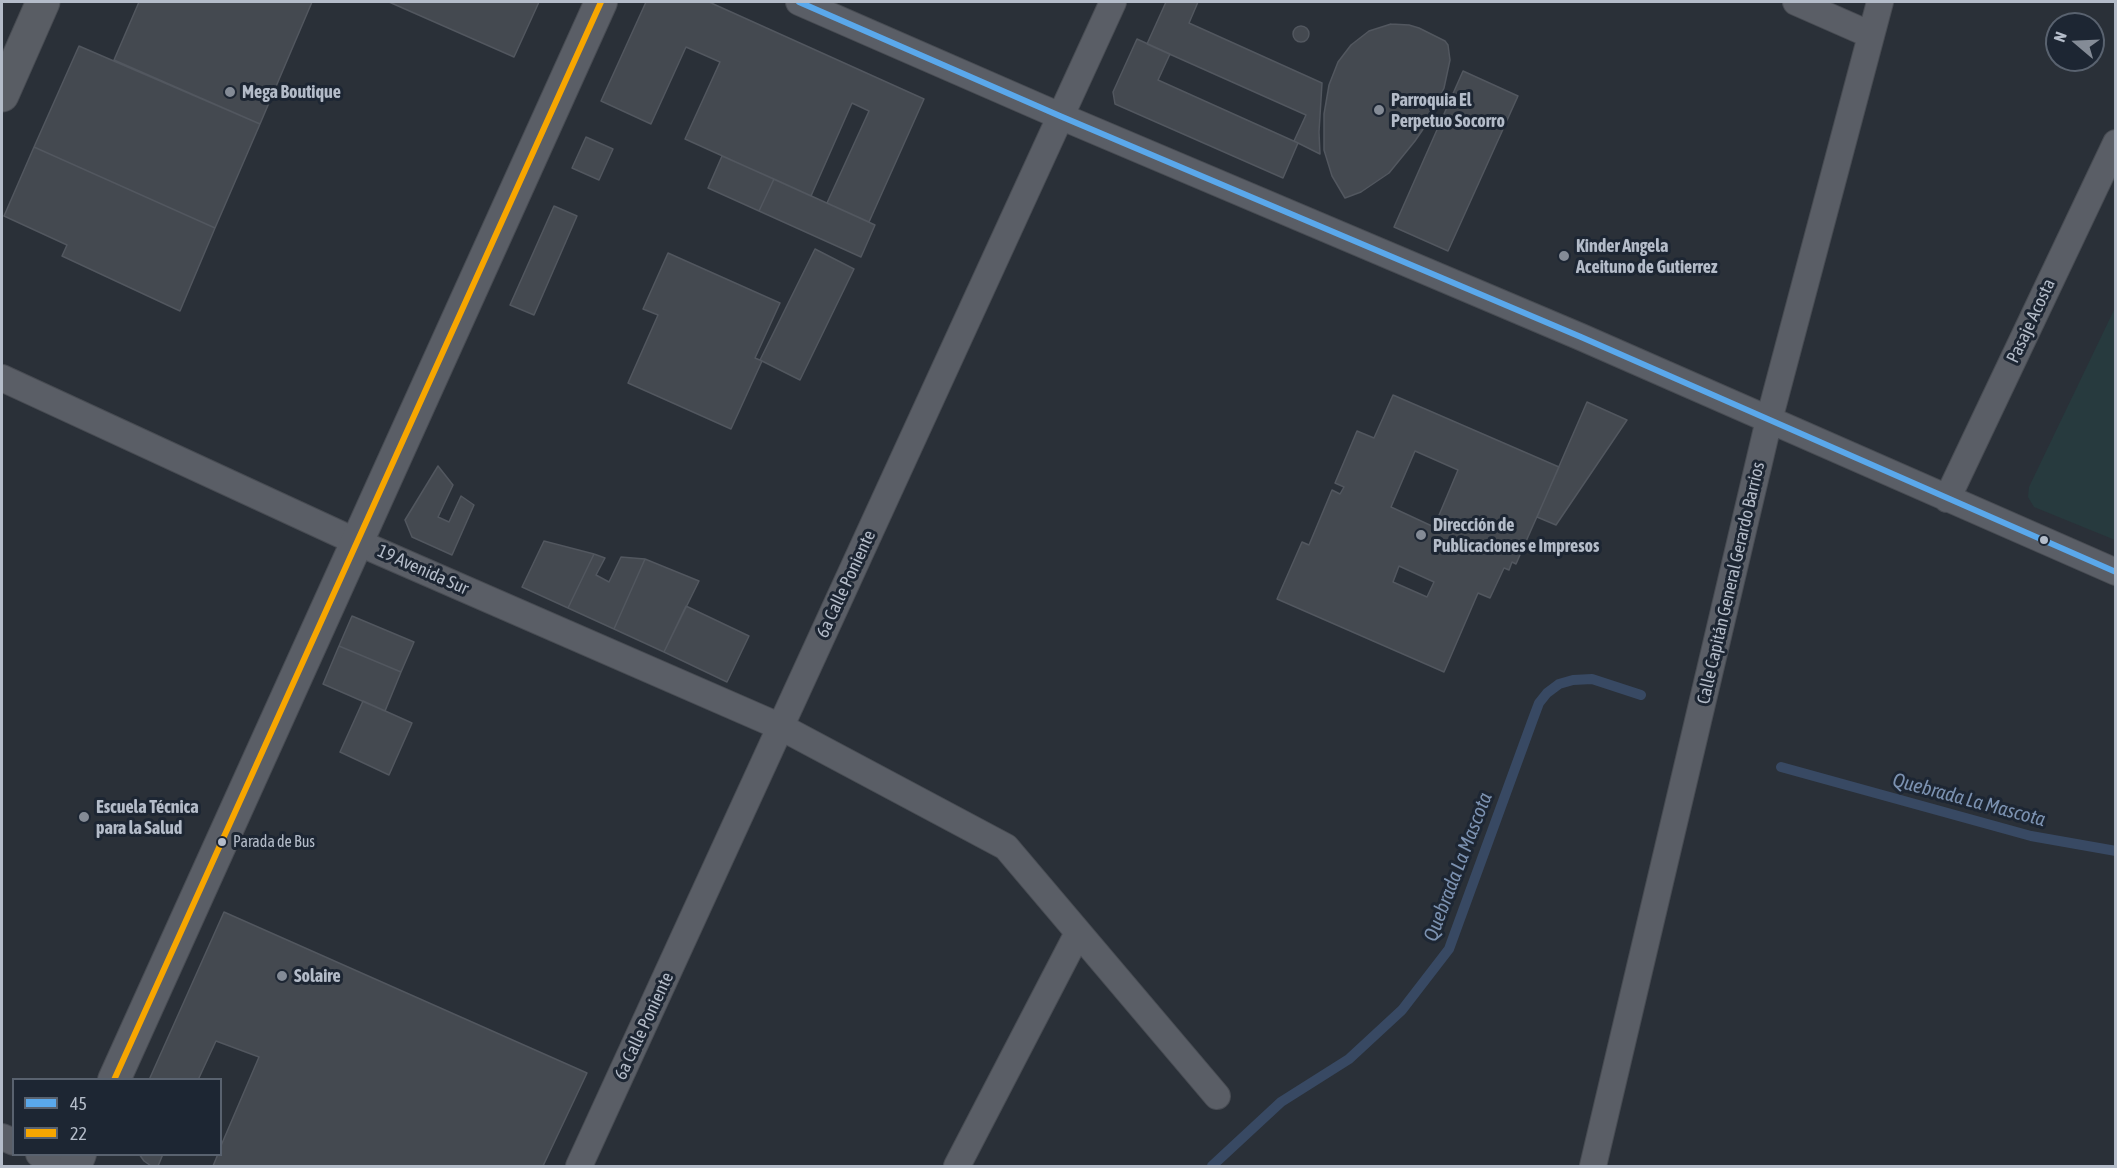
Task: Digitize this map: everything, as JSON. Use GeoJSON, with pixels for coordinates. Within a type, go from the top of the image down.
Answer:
{"type":"FeatureCollection","features":[{"type":"Feature","properties":{"kind":"main road"},"geometry":{"type":"LineString","coordinates":[[2,95],[43,2]]}},
{"type":"Feature","properties":{"kind":"street"},"geometry":{"type":"LineString","coordinates":[[115,1078],[601,2]]}},
{"type":"Feature","properties":{"kind":"street"},"geometry":{"type":"LineString","coordinates":[[799,2],[1581,338],[2115,572]]}},
{"type":"Feature","properties":{"kind":"street","name":"6a Calle Poniente"},"geometry":{"type":"LineString","coordinates":[[579,1167],[1113,2]]}},
{"type":"Feature","properties":{"kind":"street"},"geometry":{"type":"LineString","coordinates":[[1796,2],[1871,35]]}},
{"type":"Feature","properties":{"kind":"street","name":"Calle Capitán General Gerardo Barrios"},"geometry":{"type":"LineString","coordinates":[[1593,1167],[1769,420],[1880,2]]}},
{"type":"Feature","properties":{"kind":"street","name":"Pasaje Acosta"},"geometry":{"type":"LineString","coordinates":[[1947,499],[2115,143]]}},
{"type":"Feature","properties":{"kind":"street","name":"19 Avenida Sur"},"geometry":{"type":"LineString","coordinates":[[2,378],[357,542],[781,727],[1006,847],[1217,1096]]}},
{"type":"Feature","properties":{"kind":"street"},"geometry":{"type":"LineString","coordinates":[[957,1167],[1078,933]]}},
{"type":"Feature","properties":{"kind":"street"},"geometry":{"type":"LineString","coordinates":[[41,1156],[65,1167]]}},
{"type":"Feature","properties":{"kind":"green space"},"geometry":{"type":"Polygon","coordinates":[[[2115,308],[2115,540],[2034,507],[2028,497],[2029,487],[2115,308]]]}},
{"type":"Feature","properties":{"kind":"building","name":"Mega Boutique"},"geometry":{"type":"Polygon","coordinates":[[[139,2],[312,2],[260,124],[114,60],[139,2]]]}},
{"type":"Feature","properties":{"kind":"building"},"geometry":{"type":"Polygon","coordinates":[[[389,2],[539,2],[514,57],[389,2]]]}},
{"type":"Feature","properties":{"kind":"building"},"geometry":{"type":"Polygon","coordinates":[[[646,2],[709,2],[924,99],[869,222],[827,203],[869,111],[852,103],[811,196],[685,139],[720,62],[686,47],[651,124],[601,101],[646,2]]]}},
{"type":"Feature","properties":{"kind":"building"},"geometry":{"type":"Polygon","coordinates":[[[1166,2],[1198,2],[1189,23],[1322,83],[1320,154],[1294,141],[1306,115],[1147,44],[1166,2]]]}},
{"type":"Feature","properties":{"kind":"building","name":"Parroquia El Perpetuo Socorro"},"geometry":{"type":"Polygon","coordinates":[[[1391,24],[1419,28],[1445,41],[1448,45],[1450,60],[1444,88],[1430,119],[1389,173],[1361,192],[1345,198],[1332,176],[1324,150],[1324,114],[1329,85],[1338,62],[1351,45],[1369,31],[1391,24]]]}},
{"type":"Feature","properties":{"kind":"building"},"geometry":{"type":"Polygon","coordinates":[[[1298,26],[1304,26],[1309,34],[1307,40],[1298,42],[1293,37],[1293,31],[1298,26]]]}},
{"type":"Feature","properties":{"kind":"building"},"geometry":{"type":"Polygon","coordinates":[[[1137,39],[1170,54],[1158,80],[1298,143],[1283,178],[1115,104],[1113,92],[1137,39]]]}},
{"type":"Feature","properties":{"kind":"building"},"geometry":{"type":"Polygon","coordinates":[[[79,46],[260,124],[215,228],[34,147],[79,46]]]}},
{"type":"Feature","properties":{"kind":"building"},"geometry":{"type":"Polygon","coordinates":[[[1463,71],[1518,96],[1448,251],[1394,227],[1463,71]]]}},
{"type":"Feature","properties":{"kind":"building"},"geometry":{"type":"Polygon","coordinates":[[[586,137],[613,149],[599,180],[572,168],[586,137]]]}},
{"type":"Feature","properties":{"kind":"building"},"geometry":{"type":"Polygon","coordinates":[[[34,147],[215,228],[180,311],[62,256],[67,245],[4,216],[34,147]]]}},
{"type":"Feature","properties":{"kind":"building"},"geometry":{"type":"Polygon","coordinates":[[[722,156],[774,179],[759,211],[708,188],[722,156]]]}},
{"type":"Feature","properties":{"kind":"building"},"geometry":{"type":"Polygon","coordinates":[[[774,179],[875,225],[861,257],[759,211],[774,179]]]}},
{"type":"Feature","properties":{"kind":"building"},"geometry":{"type":"Polygon","coordinates":[[[554,206],[577,216],[534,315],[510,305],[554,206]]]}},
{"type":"Feature","properties":{"kind":"building"},"geometry":{"type":"Polygon","coordinates":[[[815,249],[854,269],[800,380],[760,360],[815,249]]]}},
{"type":"Feature","properties":{"kind":"building"},"geometry":{"type":"Polygon","coordinates":[[[668,253],[780,303],[755,358],[762,361],[731,429],[628,383],[658,315],[643,309],[668,253]]]}},
{"type":"Feature","properties":{"kind":"building","name":"Dirección de Publicaciones e Impresos"},"geometry":{"type":"Polygon","coordinates":[[[1393,395],[1559,467],[1516,564],[1512,562],[1509,570],[1504,568],[1490,598],[1478,593],[1444,672],[1277,599],[1302,542],[1309,545],[1332,490],[1340,494],[1344,487],[1335,483],[1357,431],[1374,438],[1393,395]],[[1415,451],[1391,507],[1434,527],[1458,470],[1415,451]],[[1399,566],[1393,582],[1427,597],[1434,582],[1399,566]]]}},
{"type":"Feature","properties":{"kind":"building"},"geometry":{"type":"Polygon","coordinates":[[[1587,402],[1627,420],[1556,525],[1537,517],[1587,402]]]}},
{"type":"Feature","properties":{"kind":"building"},"geometry":{"type":"Polygon","coordinates":[[[438,466],[453,485],[438,517],[449,522],[461,496],[474,505],[452,555],[412,537],[405,520],[438,466]]]}},
{"type":"Feature","properties":{"kind":"building"},"geometry":{"type":"Polygon","coordinates":[[[544,541],[594,554],[568,608],[522,587],[544,541]]]}},
{"type":"Feature","properties":{"kind":"building"},"geometry":{"type":"Polygon","coordinates":[[[594,554],[605,558],[596,575],[609,582],[621,557],[645,559],[614,629],[568,608],[594,554]]]}},
{"type":"Feature","properties":{"kind":"building"},"geometry":{"type":"Polygon","coordinates":[[[645,559],[699,581],[664,652],[614,629],[645,559]]]}},
{"type":"Feature","properties":{"kind":"building"},"geometry":{"type":"Polygon","coordinates":[[[686,606],[749,636],[727,682],[664,652],[686,606]]]}},
{"type":"Feature","properties":{"kind":"building"},"geometry":{"type":"Polygon","coordinates":[[[352,616],[414,642],[401,672],[339,646],[352,616]]]}},
{"type":"Feature","properties":{"kind":"building"},"geometry":{"type":"Polygon","coordinates":[[[339,646],[401,672],[385,711],[323,684],[339,646]]]}},
{"type":"Feature","properties":{"kind":"building"},"geometry":{"type":"Polygon","coordinates":[[[363,701],[412,723],[389,775],[340,752],[363,701]]]}},
{"type":"Feature","properties":{"kind":"building","name":"Solaire"},"geometry":{"type":"Polygon","coordinates":[[[224,912],[587,1073],[543,1166],[213,1166],[217,1156],[222,1156],[222,1143],[259,1057],[216,1041],[199,1078],[150,1078],[224,912]]]}},
{"type":"Feature","properties":{"kind":"building"},"geometry":{"type":"Polygon","coordinates":[[[140,1156],[162,1156],[158,1166],[151,1166],[140,1156]]]}},
{"type":"Feature","properties":{"kind":"waterway","name":"Quebrada La Mascota"},"geometry":{"type":"LineString","coordinates":[[1212,1166],[1281,1102],[1349,1059],[1402,1010],[1449,949],[1539,703],[1547,693],[1559,684],[1573,680],[1592,679],[1641,695]]}},
{"type":"Feature","properties":{"kind":"waterway","name":"Quebrada La Mascota"},"geometry":{"type":"LineString","coordinates":[[1781,767],[2031,836],[2116,851]]}},
{"type":"Feature","properties":{"kind":"transit line","name":"22"},"geometry":{"type":"LineString","coordinates":[[115,1078],[601,2]]}},
{"type":"Feature","properties":{"kind":"transit line","name":"45"},"geometry":{"type":"LineString","coordinates":[[799,2],[1060,116],[1581,337],[2116,572]]}},
{"type":"Feature","properties":{"kind":"place","name":"Mega Boutique"},"geometry":{"type":"Point","coordinates":[230,92]}},
{"type":"Feature","properties":{"kind":"place","name":"Parroquia El Perpetuo Socorro"},"geometry":{"type":"Point","coordinates":[1379,110]}},
{"type":"Feature","properties":{"kind":"place","name":"Kinder Angela Aceituno de Gutierrez"},"geometry":{"type":"Point","coordinates":[1564,256]}},
{"type":"Feature","properties":{"kind":"place","name":"Dirección de Publicaciones e Impresos"},"geometry":{"type":"Point","coordinates":[1421,535]}},
{"type":"Feature","properties":{"kind":"place","name":"Escuela Técnica para la Salud"},"geometry":{"type":"Point","coordinates":[84,817]}},
{"type":"Feature","properties":{"kind":"place","name":"Parada de Bus"},"geometry":{"type":"Point","coordinates":[222,842]}},
{"type":"Feature","properties":{"kind":"place","name":"Solaire"},"geometry":{"type":"Point","coordinates":[282,976]}}]}
